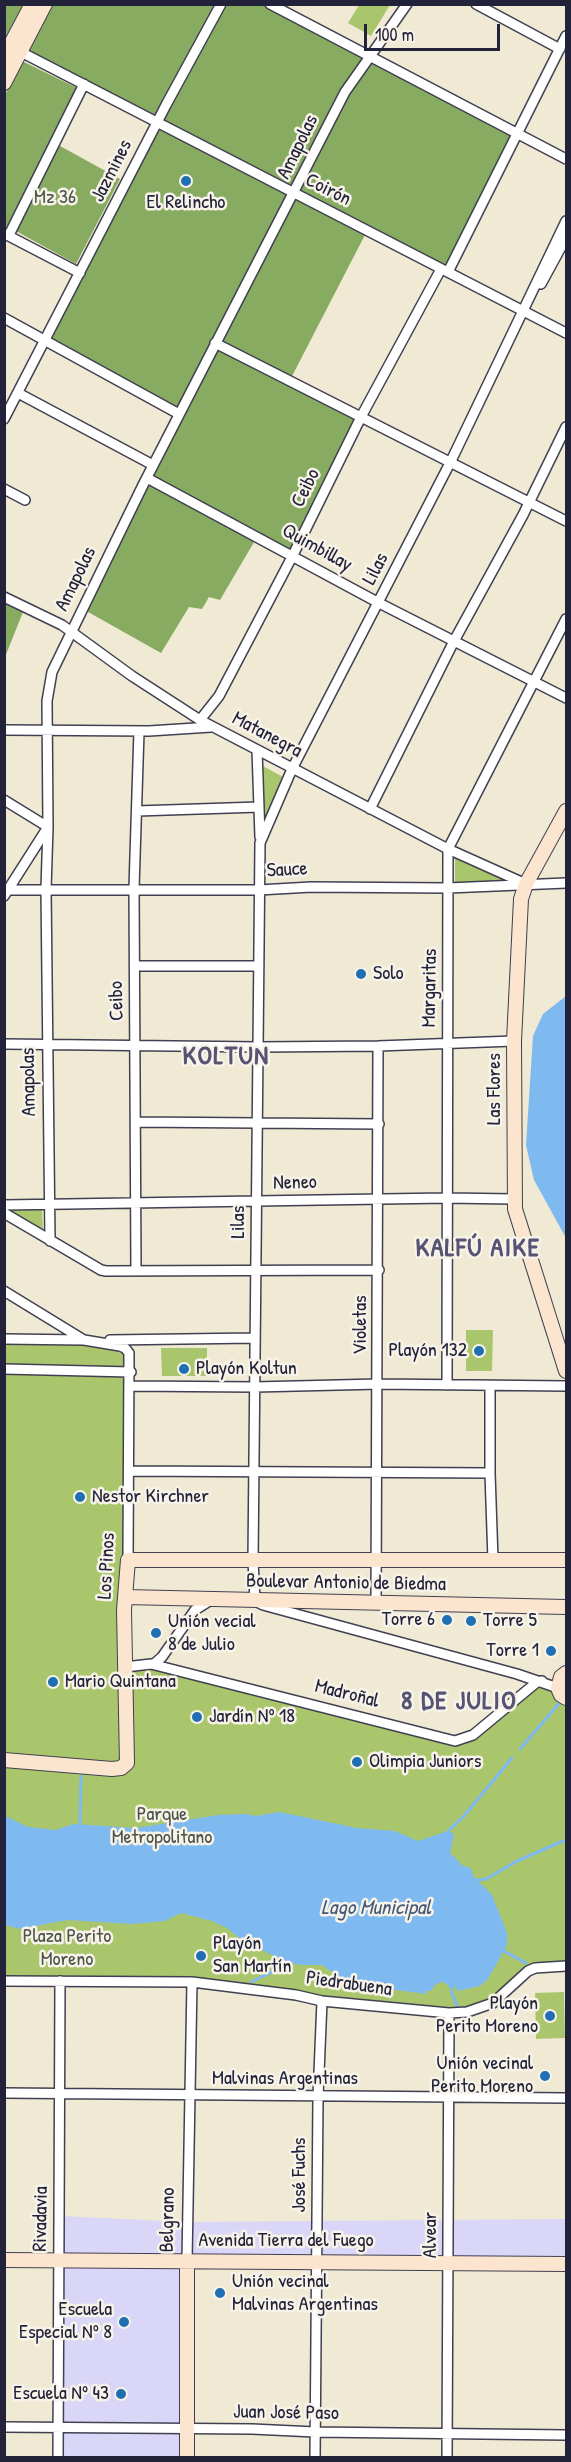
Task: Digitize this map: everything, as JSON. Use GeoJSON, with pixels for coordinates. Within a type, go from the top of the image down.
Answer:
{"type":"FeatureCollection","features":[{"type":"Feature","properties":{"kind":"street"},"geometry":{"type":"LineString","coordinates":[[4,83],[10,50],[32,4]]}},
{"type":"Feature","properties":{"kind":"street"},"geometry":{"type":"LineString","coordinates":[[10,50],[45,4]]}},
{"type":"Feature","properties":{"kind":"street","name":"Jazmines"},"geometry":{"type":"LineString","coordinates":[[5,418],[221,4]]}},
{"type":"Feature","properties":{"kind":"street"},"geometry":{"type":"LineString","coordinates":[[270,4],[567,159]]}},
{"type":"Feature","properties":{"kind":"street","name":"Amapolas"},"geometry":{"type":"LineString","coordinates":[[50,1241],[46,1044],[48,685],[70,631],[153,465],[345,92],[407,4]]}},
{"type":"Feature","properties":{"kind":"street"},"geometry":{"type":"LineString","coordinates":[[476,4],[560,49]]}},
{"type":"Feature","properties":{"kind":"street","name":"Ceibo"},"geometry":{"type":"LineString","coordinates":[[200,720],[219,696],[293,555],[362,415],[444,271],[567,36]]}},
{"type":"Feature","properties":{"kind":"street","name":"Coirón"},"geometry":{"type":"LineString","coordinates":[[10,50],[84,84],[567,333]]}},
{"type":"Feature","properties":{"kind":"street"},"geometry":{"type":"LineString","coordinates":[[80,273],[7,234],[84,84]]}},
{"type":"Feature","properties":{"kind":"street","name":"Lilas"},"geometry":{"type":"LineString","coordinates":[[260,843],[292,769],[451,461],[567,221]]}},
{"type":"Feature","properties":{"kind":"street","name":"Lilas"},"geometry":{"type":"LineString","coordinates":[[523,311],[533,298],[567,238]]}},
{"type":"Feature","properties":{"kind":"street"},"geometry":{"type":"LineString","coordinates":[[4,318],[179,414]]}},
{"type":"Feature","properties":{"kind":"street"},"geometry":{"type":"LineString","coordinates":[[215,343],[362,415],[567,521]]}},
{"type":"Feature","properties":{"kind":"street"},"geometry":{"type":"LineString","coordinates":[[18,393],[153,465]]}},
{"type":"Feature","properties":{"kind":"street"},"geometry":{"type":"LineString","coordinates":[[370,809],[454,640],[531,501],[567,428]]}},
{"type":"Feature","properties":{"kind":"street","name":"Quimbillay"},"geometry":{"type":"LineString","coordinates":[[147,478],[379,603],[567,698]]}},
{"type":"Feature","properties":{"kind":"street"},"geometry":{"type":"LineString","coordinates":[[4,489],[25,500]]}},
{"type":"Feature","properties":{"kind":"street","name":"Matanegra"},"geometry":{"type":"LineString","coordinates":[[4,597],[70,631],[132,676],[200,720],[448,849],[526,884]]}},
{"type":"Feature","properties":{"kind":"street","name":"Margaritas"},"geometry":{"type":"LineString","coordinates":[[447,1385],[448,849],[567,619]]}},
{"type":"Feature","properties":{"kind":"street"},"geometry":{"type":"LineString","coordinates":[[4,730],[139,731],[213,727]]}},
{"type":"Feature","properties":{"kind":"street","name":"Ceibo"},"geometry":{"type":"LineString","coordinates":[[136,1271],[134,888],[139,731]]}},
{"type":"Feature","properties":{"kind":"street","name":"Lilas"},"geometry":{"type":"LineString","coordinates":[[255,1600],[253,1560],[260,843],[256,750]]}},
{"type":"Feature","properties":{"kind":"street"},"geometry":{"type":"LineString","coordinates":[[4,800],[48,827],[6,893]]}},
{"type":"Feature","properties":{"kind":"street"},"geometry":{"type":"LineString","coordinates":[[136,811],[259,807]]}},
{"type":"Feature","properties":{"kind":"street","name":"Las Flores"},"geometry":{"type":"LineString","coordinates":[[567,811],[526,884],[521,899],[514,1041],[516,1218],[567,1371]]}},
{"type":"Feature","properties":{"kind":"street","name":"Sauce"},"geometry":{"type":"LineString","coordinates":[[6,893],[46,889],[259,890],[311,887],[448,888],[567,884]]}},
{"type":"Feature","properties":{"kind":"street"},"geometry":{"type":"LineString","coordinates":[[135,966],[259,966]]}},
{"type":"Feature","properties":{"kind":"street"},"geometry":{"type":"LineString","coordinates":[[4,1044],[259,1047],[514,1041]]}},
{"type":"Feature","properties":{"kind":"street","name":"Violetas"},"geometry":{"type":"LineString","coordinates":[[376,1604],[375,1472],[379,1270],[378,1046]]}},
{"type":"Feature","properties":{"kind":"street"},"geometry":{"type":"LineString","coordinates":[[136,1122],[379,1124]]}},
{"type":"Feature","properties":{"kind":"street","name":"Neneo"},"geometry":{"type":"LineString","coordinates":[[4,1205],[514,1199]]}},
{"type":"Feature","properties":{"kind":"street"},"geometry":{"type":"LineString","coordinates":[[4,1213],[101,1270],[257,1272],[379,1270]]}},
{"type":"Feature","properties":{"kind":"street"},"geometry":{"type":"LineString","coordinates":[[4,1291],[84,1340]]}},
{"type":"Feature","properties":{"kind":"street"},"geometry":{"type":"LineString","coordinates":[[4,1339],[255,1338]]}},
{"type":"Feature","properties":{"kind":"street","name":"Los Pinos"},"geometry":{"type":"LineString","coordinates":[[4,1760],[112,1769],[124,1767],[128,1758],[125,1597],[128,1560],[131,1372],[129,1353],[125,1348],[84,1340]]}},
{"type":"Feature","properties":{"kind":"street"},"geometry":{"type":"LineString","coordinates":[[4,1369],[131,1372]]}},
{"type":"Feature","properties":{"kind":"street"},"geometry":{"type":"LineString","coordinates":[[130,1386],[255,1387],[378,1384],[490,1387],[567,1386]]}},
{"type":"Feature","properties":{"kind":"street"},"geometry":{"type":"LineString","coordinates":[[490,1387],[490,1473],[494,1560]]}},
{"type":"Feature","properties":{"kind":"street"},"geometry":{"type":"LineString","coordinates":[[129,1471],[490,1473]]}},
{"type":"Feature","properties":{"kind":"street","name":"Boulevar Antonio de Biedma"},"geometry":{"type":"LineString","coordinates":[[128,1560],[567,1560]]}},
{"type":"Feature","properties":{"kind":"street","name":"Boulevar Antonio de Biedma"},"geometry":{"type":"LineString","coordinates":[[125,1597],[567,1607]]}},
{"type":"Feature","properties":{"kind":"street"},"geometry":{"type":"LineString","coordinates":[[154,1664],[162,1657],[195,1610],[212,1600]]}},
{"type":"Feature","properties":{"kind":"street"},"geometry":{"type":"LineString","coordinates":[[255,1600],[263,1605],[542,1681],[562,1693]]}},
{"type":"Feature","properties":{"kind":"street","name":"Madroñal"},"geometry":{"type":"LineString","coordinates":[[125,1667],[154,1664],[455,1741],[473,1735],[537,1682],[542,1681]]}},
{"type":"Feature","properties":{"kind":"street"},"geometry":{"type":"LineString","coordinates":[[562,1693],[561,1677],[567,1673]]}},
{"type":"Feature","properties":{"kind":"street","name":"Piedrabuena"},"geometry":{"type":"LineString","coordinates":[[4,1981],[192,1982],[296,1995],[322,2001],[449,2013],[467,2012],[493,2003],[535,1968],[567,1966]]}},
{"type":"Feature","properties":{"kind":"street","name":"Rivadavia"},"geometry":{"type":"LineString","coordinates":[[58,2457],[60,1981]]}},
{"type":"Feature","properties":{"kind":"street","name":"Belgrano"},"geometry":{"type":"LineString","coordinates":[[187,2457],[187,2260],[192,1982]]}},
{"type":"Feature","properties":{"kind":"street","name":"José Fuchs"},"geometry":{"type":"LineString","coordinates":[[315,2457],[318,2097],[322,2001]]}},
{"type":"Feature","properties":{"kind":"street","name":"Alvear"},"geometry":{"type":"LineString","coordinates":[[447,2457],[449,2013]]}},
{"type":"Feature","properties":{"kind":"street","name":"Malvinas Argentinas"},"geometry":{"type":"LineString","coordinates":[[4,2093],[567,2098]]}},
{"type":"Feature","properties":{"kind":"street","name":"Avenida Tierra del Fuego"},"geometry":{"type":"LineString","coordinates":[[4,2260],[567,2264]]}},
{"type":"Feature","properties":{"kind":"street","name":"Juan José Paso"},"geometry":{"type":"LineString","coordinates":[[4,2427],[567,2435]]}},
{"type":"Feature","properties":{"kind":"shaded area"},"geometry":{"type":"Polygon","coordinates":[[[60,2216],[188,2222],[566,2219],[566,2264],[188,2260],[187,2457],[58,2458],[60,2216]]]}},
{"type":"Feature","properties":{"kind":"green space"},"geometry":{"type":"Polygon","coordinates":[[[4,5],[270,5],[517,134],[448,272],[367,231],[290,380],[362,415],[293,555],[257,537],[220,600],[209,597],[202,609],[189,607],[161,653],[81,608],[179,414],[44,340],[157,122],[5,44],[4,5]]]}},
{"type":"Feature","properties":{"kind":"green space"},"geometry":{"type":"Polygon","coordinates":[[[359,5],[390,5],[371,36],[348,23],[359,5]]]}},
{"type":"Feature","properties":{"kind":"green space","name":"Mz 36"},"geometry":{"type":"Polygon","coordinates":[[[22,61],[77,88],[51,141],[120,179],[76,264],[5,225],[4,97],[22,61]]]}},
{"type":"Feature","properties":{"kind":"green space"},"geometry":{"type":"Polygon","coordinates":[[[5,597],[25,607],[5,657],[5,597]]]}},
{"type":"Feature","properties":{"kind":"green space"},"geometry":{"type":"Polygon","coordinates":[[[261,765],[283,777],[264,823],[261,765]]]}},
{"type":"Feature","properties":{"kind":"green space"},"geometry":{"type":"Polygon","coordinates":[[[455,854],[515,881],[455,884],[455,854]]]}},
{"type":"Feature","properties":{"kind":"green space"},"geometry":{"type":"Polygon","coordinates":[[[5,1209],[42,1209],[43,1232],[5,1209]]]}},
{"type":"Feature","properties":{"kind":"green space","name":"Playón 132"},"geometry":{"type":"Polygon","coordinates":[[[466,1330],[493,1330],[492,1371],[466,1371],[466,1330]]]}},
{"type":"Feature","properties":{"kind":"green space","name":"Parque Metropolitano"},"geometry":{"type":"Polygon","coordinates":[[[5,1339],[84,1340],[125,1348],[125,1667],[151,1664],[464,1739],[537,1682],[566,1698],[566,1966],[535,1968],[493,2003],[449,2013],[192,1982],[5,1981],[5,1339]]]}},
{"type":"Feature","properties":{"kind":"green space","name":"Playón Koltun"},"geometry":{"type":"Polygon","coordinates":[[[161,1348],[207,1348],[207,1376],[162,1376],[161,1348]]]}},
{"type":"Feature","properties":{"kind":"green space","name":"Playón Perito Moreno"},"geometry":{"type":"Polygon","coordinates":[[[564,1992],[565,2038],[536,2039],[535,1993],[564,1992]]]}},
{"type":"Feature","properties":{"kind":"water"},"geometry":{"type":"Polygon","coordinates":[[[566,996],[566,1238],[534,1180],[526,1145],[533,1036],[543,1014],[566,996]]]}},
{"type":"Feature","properties":{"kind":"water","name":"Lago Municipal"},"geometry":{"type":"Polygon","coordinates":[[[279,1812],[357,1828],[395,1831],[418,1841],[448,1831],[454,1834],[450,1853],[463,1866],[471,1868],[473,1876],[492,1895],[507,1933],[507,1945],[488,1979],[480,1986],[457,1991],[456,1986],[451,1990],[447,1984],[442,1982],[436,1984],[431,1991],[426,1991],[427,1994],[349,1984],[322,1965],[300,1965],[282,1960],[242,1940],[227,1928],[212,1921],[181,1913],[165,1921],[132,1924],[67,1920],[20,1929],[5,1925],[5,1816],[28,1827],[56,1830],[73,1824],[136,1828],[218,1815],[256,1816],[279,1812]]]}},
{"type":"Feature","properties":{"kind":"waterway"},"geometry":{"type":"LineString","coordinates":[[520,1749],[561,1701]]}},
{"type":"Feature","properties":{"kind":"waterway"},"geometry":{"type":"LineString","coordinates":[[448,1831],[463,1817],[512,1758]]}},
{"type":"Feature","properties":{"kind":"waterway"},"geometry":{"type":"LineString","coordinates":[[80,1824],[81,1776]]}},
{"type":"Feature","properties":{"kind":"waterway"},"geometry":{"type":"LineString","coordinates":[[477,1880],[486,1879],[517,1861],[563,1841]]}},
{"type":"Feature","properties":{"kind":"waterway"},"geometry":{"type":"LineString","coordinates":[[502,1950],[526,1963]]}},
{"type":"Feature","properties":{"kind":"waterway"},"geometry":{"type":"LineString","coordinates":[[251,1982],[272,1972],[276,1957]]}},
{"type":"Feature","properties":{"kind":"waterway"},"geometry":{"type":"LineString","coordinates":[[451,1990],[458,2008]]}},
{"type":"Feature","properties":{"kind":"place","name":"El Relincho"},"geometry":{"type":"Point","coordinates":[186,181]}},
{"type":"Feature","properties":{"kind":"place","name":"Solo"},"geometry":{"type":"Point","coordinates":[361,974]}},
{"type":"Feature","properties":{"kind":"place","name":"Playón 132"},"geometry":{"type":"Point","coordinates":[479,1351]}},
{"type":"Feature","properties":{"kind":"place","name":"Playón Koltun"},"geometry":{"type":"Point","coordinates":[184,1369]}},
{"type":"Feature","properties":{"kind":"place","name":"Nestor Kirchner"},"geometry":{"type":"Point","coordinates":[80,1497]}},
{"type":"Feature","properties":{"kind":"place","name":"Torre 6"},"geometry":{"type":"Point","coordinates":[447,1620]}},
{"type":"Feature","properties":{"kind":"place","name":"Torre 5"},"geometry":{"type":"Point","coordinates":[471,1621]}},
{"type":"Feature","properties":{"kind":"place","name":"Unión vecial 8 de Julio"},"geometry":{"type":"Point","coordinates":[156,1633]}},
{"type":"Feature","properties":{"kind":"place","name":"Torre 1"},"geometry":{"type":"Point","coordinates":[551,1651]}},
{"type":"Feature","properties":{"kind":"place","name":"Mario Quintana"},"geometry":{"type":"Point","coordinates":[53,1682]}},
{"type":"Feature","properties":{"kind":"place","name":"Jardín Nº 18"},"geometry":{"type":"Point","coordinates":[197,1717]}},
{"type":"Feature","properties":{"kind":"place","name":"Olimpia Juniors"},"geometry":{"type":"Point","coordinates":[357,1762]}},
{"type":"Feature","properties":{"kind":"place","name":"Playón San Martín"},"geometry":{"type":"Point","coordinates":[201,1956]}},
{"type":"Feature","properties":{"kind":"place","name":"Playón Perito Moreno"},"geometry":{"type":"Point","coordinates":[550,2016]}},
{"type":"Feature","properties":{"kind":"place","name":"Unión vecinal Perito Moreno"},"geometry":{"type":"Point","coordinates":[545,2076]}},
{"type":"Feature","properties":{"kind":"place","name":"Unión vecinal Malvinas Argentinas"},"geometry":{"type":"Point","coordinates":[220,2293]}},
{"type":"Feature","properties":{"kind":"place","name":"Escuela Especial Nº 8"},"geometry":{"type":"Point","coordinates":[124,2322]}},
{"type":"Feature","properties":{"kind":"place","name":"Escuela Nº 43"},"geometry":{"type":"Point","coordinates":[121,2394]}},
{"type":"Feature","properties":{"kind":"district","name":"KOLTUN"},"geometry":{"type":"Point","coordinates":[226,1057]}},
{"type":"Feature","properties":{"kind":"district","name":"KALFÚ AIKE"},"geometry":{"type":"Point","coordinates":[478,1249]}},
{"type":"Feature","properties":{"kind":"district","name":"8 DE JULIO"},"geometry":{"type":"Point","coordinates":[459,1702]}},
{"type":"Feature","properties":{"kind":"park label","name":"Plaza Perito Moreno"},"geometry":{"type":"Point","coordinates":[67,1948]}}]}
